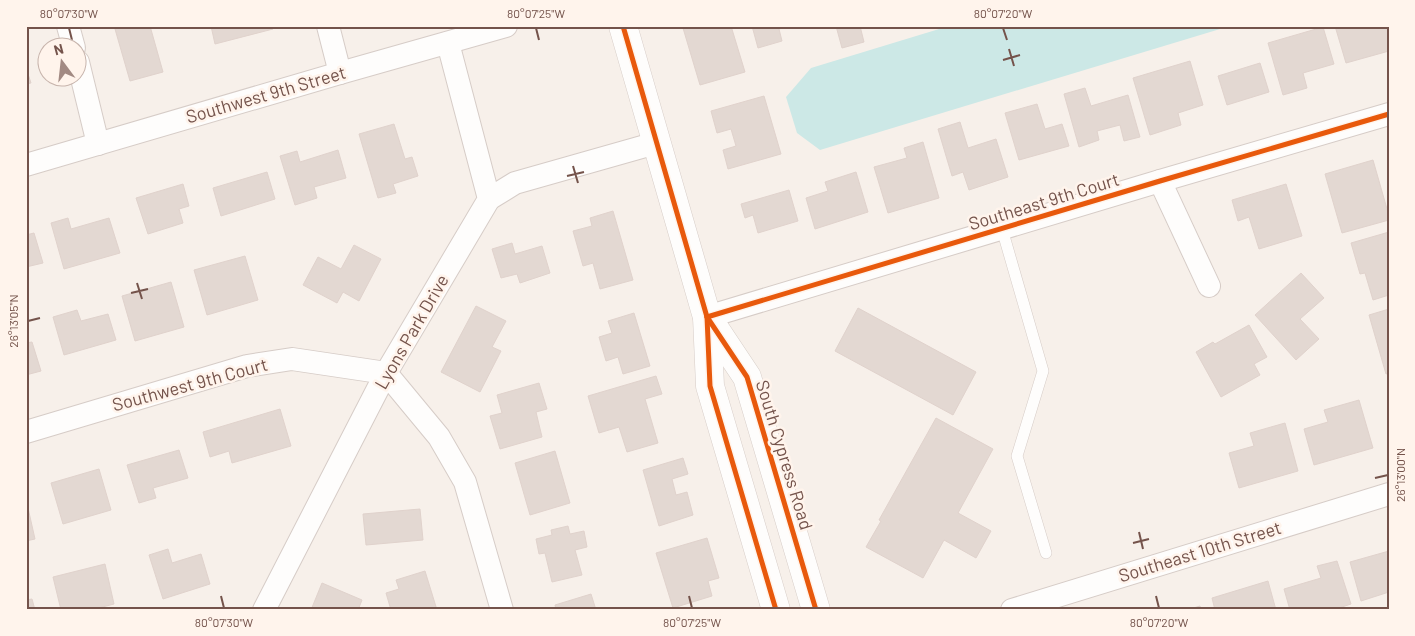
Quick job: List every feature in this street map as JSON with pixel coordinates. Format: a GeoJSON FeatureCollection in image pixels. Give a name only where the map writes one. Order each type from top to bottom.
{"type":"FeatureCollection","features":[{"type":"Feature","properties":{"kind":"street"},"geometry":{"type":"LineString","coordinates":[[328,26],[340,73]]}},
{"type":"Feature","properties":{"kind":"street","name":"Southwest 9th Street"},"geometry":{"type":"LineString","coordinates":[[26,165],[506,26]]}},
{"type":"Feature","properties":{"kind":"street","name":"South Cypress Road"},"geometry":{"type":"LineString","coordinates":[[623,26],[707,318],[710,386],[776,610]]}},
{"type":"Feature","properties":{"kind":"street"},"geometry":{"type":"LineString","coordinates":[[448,43],[489,199],[515,183],[656,143]]}},
{"type":"Feature","properties":{"kind":"street"},"geometry":{"type":"LineString","coordinates":[[84,88],[98,144]]}},
{"type":"Feature","properties":{"kind":"street","name":"Southeast 9th Court"},"geometry":{"type":"LineString","coordinates":[[707,318],[1389,114]]}},
{"type":"Feature","properties":{"kind":"street"},"geometry":{"type":"LineString","coordinates":[[1160,181],[1209,286]]}},
{"type":"Feature","properties":{"kind":"street","name":"Lyons Park Drive"},"geometry":{"type":"LineString","coordinates":[[264,610],[386,373],[489,199]]}},
{"type":"Feature","properties":{"kind":"street","name":"South Cypress Road"},"geometry":{"type":"LineString","coordinates":[[707,318],[747,377],[816,610]]}},
{"type":"Feature","properties":{"kind":"street","name":"Southwest 9th Court"},"geometry":{"type":"LineString","coordinates":[[26,432],[247,366],[292,359],[386,373]]}},
{"type":"Feature","properties":{"kind":"street"},"geometry":{"type":"LineString","coordinates":[[386,373],[439,437],[465,482],[502,610]]}},
{"type":"Feature","properties":{"kind":"street","name":"Southeast 10th Street"},"geometry":{"type":"LineString","coordinates":[[1012,610],[1389,494]]}},
{"type":"Feature","properties":{"kind":"lane"},"geometry":{"type":"LineString","coordinates":[[1002,229],[1043,371],[1017,456],[1046,553]]}},
{"type":"Feature","properties":{"kind":"water"},"geometry":{"type":"Polygon","coordinates":[[[949,26],[1230,26],[820,150],[797,133],[786,97],[811,68],[949,26]]]}},
{"type":"Feature","properties":{"kind":"building"},"geometry":{"type":"Polygon","coordinates":[[[126,26],[150,26],[163,72],[130,81],[115,29],[126,26]]]}},
{"type":"Feature","properties":{"kind":"building"},"geometry":{"type":"Polygon","coordinates":[[[211,26],[272,26],[273,29],[215,44],[211,26]]]}},
{"type":"Feature","properties":{"kind":"building"},"geometry":{"type":"Polygon","coordinates":[[[689,26],[731,26],[745,72],[700,85],[683,28],[689,26]]]}},
{"type":"Feature","properties":{"kind":"building"},"geometry":{"type":"Polygon","coordinates":[[[752,26],[789,26],[779,29],[782,41],[758,48],[752,26]]]}},
{"type":"Feature","properties":{"kind":"building"},"geometry":{"type":"Polygon","coordinates":[[[836,26],[860,26],[864,42],[842,48],[836,26]]]}},
{"type":"Feature","properties":{"kind":"building"},"geometry":{"type":"Polygon","coordinates":[[[1335,26],[1389,26],[1389,51],[1346,63],[1335,26]]]}},
{"type":"Feature","properties":{"kind":"building"},"geometry":{"type":"Polygon","coordinates":[[[1323,27],[1334,64],[1303,73],[1307,88],[1283,95],[1268,43],[1323,27]]]}},
{"type":"Feature","properties":{"kind":"building"},"geometry":{"type":"Polygon","coordinates":[[[1190,61],[1203,105],[1178,113],[1181,125],[1150,135],[1133,78],[1190,61]]]}},
{"type":"Feature","properties":{"kind":"building"},"geometry":{"type":"Polygon","coordinates":[[[1260,63],[1269,92],[1227,105],[1218,76],[1260,63]]]}},
{"type":"Feature","properties":{"kind":"building"},"geometry":{"type":"Polygon","coordinates":[[[26,68],[31,83],[26,84],[26,68]]]}},
{"type":"Feature","properties":{"kind":"building"},"geometry":{"type":"Polygon","coordinates":[[[1085,88],[1091,106],[1128,95],[1140,137],[1124,141],[1120,125],[1097,131],[1099,140],[1079,147],[1064,94],[1085,88]]]}},
{"type":"Feature","properties":{"kind":"building"},"geometry":{"type":"Polygon","coordinates":[[[764,96],[781,154],[728,169],[723,150],[736,146],[731,129],[717,133],[711,111],[764,96]]]}},
{"type":"Feature","properties":{"kind":"building"},"geometry":{"type":"Polygon","coordinates":[[[1037,104],[1045,129],[1062,124],[1069,146],[1019,160],[1005,113],[1037,104]]]}},
{"type":"Feature","properties":{"kind":"building"},"geometry":{"type":"Polygon","coordinates":[[[960,122],[968,148],[996,139],[1008,177],[969,190],[963,172],[952,176],[938,129],[960,122]]]}},
{"type":"Feature","properties":{"kind":"building"},"geometry":{"type":"Polygon","coordinates":[[[394,124],[405,159],[412,157],[418,176],[393,184],[396,193],[378,198],[359,134],[394,124]]]}},
{"type":"Feature","properties":{"kind":"building"},"geometry":{"type":"Polygon","coordinates":[[[923,142],[939,198],[888,213],[874,167],[907,158],[904,148],[923,142]]]}},
{"type":"Feature","properties":{"kind":"building"},"geometry":{"type":"Polygon","coordinates":[[[338,150],[346,178],[314,187],[317,198],[295,205],[280,156],[297,151],[300,162],[338,150]]]}},
{"type":"Feature","properties":{"kind":"building"},"geometry":{"type":"Polygon","coordinates":[[[1373,160],[1389,220],[1342,233],[1325,174],[1373,160]]]}},
{"type":"Feature","properties":{"kind":"building"},"geometry":{"type":"Polygon","coordinates":[[[267,172],[275,199],[221,216],[213,188],[267,172]]]}},
{"type":"Feature","properties":{"kind":"building"},"geometry":{"type":"Polygon","coordinates":[[[856,172],[868,212],[815,229],[806,198],[828,191],[825,182],[856,172]]]}},
{"type":"Feature","properties":{"kind":"building"},"geometry":{"type":"Polygon","coordinates":[[[183,184],[189,206],[179,209],[183,223],[148,234],[136,198],[183,184]]]}},
{"type":"Feature","properties":{"kind":"building"},"geometry":{"type":"Polygon","coordinates":[[[1286,184],[1302,236],[1259,249],[1249,217],[1238,221],[1232,200],[1286,184]]]}},
{"type":"Feature","properties":{"kind":"building"},"geometry":{"type":"Polygon","coordinates":[[[789,190],[798,221],[758,233],[753,215],[745,218],[741,204],[789,190]]]}},
{"type":"Feature","properties":{"kind":"building"},"geometry":{"type":"Polygon","coordinates":[[[613,211],[633,280],[600,289],[593,263],[583,266],[573,231],[592,226],[590,218],[613,211]]]}},
{"type":"Feature","properties":{"kind":"building"},"geometry":{"type":"Polygon","coordinates":[[[68,218],[71,229],[109,218],[120,253],[64,269],[51,223],[68,218]]]}},
{"type":"Feature","properties":{"kind":"building"},"geometry":{"type":"Polygon","coordinates":[[[1389,232],[1389,295],[1373,300],[1365,273],[1360,274],[1351,243],[1389,232]]]}},
{"type":"Feature","properties":{"kind":"building"},"geometry":{"type":"Polygon","coordinates":[[[34,233],[43,263],[26,267],[26,235],[34,233]]]}},
{"type":"Feature","properties":{"kind":"building"},"geometry":{"type":"Polygon","coordinates":[[[512,243],[515,254],[542,246],[550,273],[520,283],[517,274],[501,278],[492,249],[512,243]]]}},
{"type":"Feature","properties":{"kind":"building"},"geometry":{"type":"Polygon","coordinates":[[[354,245],[381,259],[359,301],[343,292],[337,303],[303,285],[318,257],[341,269],[354,245]]]}},
{"type":"Feature","properties":{"kind":"building"},"geometry":{"type":"Polygon","coordinates":[[[245,256],[258,300],[207,315],[194,270],[245,256]]]}},
{"type":"Feature","properties":{"kind":"building"},"geometry":{"type":"Polygon","coordinates":[[[1301,273],[1324,298],[1300,319],[1319,339],[1296,360],[1255,315],[1301,273]]]}},
{"type":"Feature","properties":{"kind":"building"},"geometry":{"type":"Polygon","coordinates":[[[171,282],[184,327],[135,341],[122,296],[171,282]]]}},
{"type":"Feature","properties":{"kind":"building"},"geometry":{"type":"Polygon","coordinates":[[[476,306],[506,321],[492,347],[501,351],[480,392],[441,372],[476,306]]]}},
{"type":"Feature","properties":{"kind":"building"},"geometry":{"type":"Polygon","coordinates":[[[858,308],[976,372],[953,415],[835,351],[858,308]]]}},
{"type":"Feature","properties":{"kind":"building"},"geometry":{"type":"Polygon","coordinates":[[[1389,309],[1389,373],[1386,374],[1369,315],[1389,309]]]}},
{"type":"Feature","properties":{"kind":"building"},"geometry":{"type":"Polygon","coordinates":[[[77,310],[81,321],[108,314],[116,340],[64,355],[53,317],[77,310]]]}},
{"type":"Feature","properties":{"kind":"building"},"geometry":{"type":"Polygon","coordinates":[[[634,313],[650,366],[623,374],[618,357],[606,361],[599,337],[612,333],[608,321],[634,313]]]}},
{"type":"Feature","properties":{"kind":"building"},"geometry":{"type":"Polygon","coordinates":[[[1249,325],[1267,357],[1254,364],[1260,375],[1221,397],[1196,352],[1249,325]]]}},
{"type":"Feature","properties":{"kind":"building"},"geometry":{"type":"Polygon","coordinates":[[[32,342],[41,371],[26,375],[26,343],[32,342]]]}},
{"type":"Feature","properties":{"kind":"building"},"geometry":{"type":"Polygon","coordinates":[[[656,376],[662,394],[645,399],[658,443],[627,452],[619,427],[599,433],[588,396],[656,376]]]}},
{"type":"Feature","properties":{"kind":"building"},"geometry":{"type":"Polygon","coordinates":[[[539,383],[547,409],[536,412],[542,437],[500,449],[490,416],[502,413],[497,395],[539,383]]]}},
{"type":"Feature","properties":{"kind":"building"},"geometry":{"type":"Polygon","coordinates":[[[1359,400],[1373,448],[1314,465],[1304,429],[1328,422],[1324,410],[1359,400]]]}},
{"type":"Feature","properties":{"kind":"building"},"geometry":{"type":"Polygon","coordinates":[[[280,409],[291,446],[232,463],[229,451],[210,457],[203,432],[280,409]]]}},
{"type":"Feature","properties":{"kind":"building"},"geometry":{"type":"Polygon","coordinates":[[[936,418],[993,449],[958,513],[991,531],[976,558],[944,540],[923,578],[866,547],[936,418]]]}},
{"type":"Feature","properties":{"kind":"building"},"geometry":{"type":"Polygon","coordinates":[[[1285,423],[1298,471],[1239,488],[1229,453],[1254,446],[1250,433],[1285,423]]]}},
{"type":"Feature","properties":{"kind":"building"},"geometry":{"type":"Polygon","coordinates":[[[179,450],[188,478],[153,488],[156,498],[139,503],[127,465],[179,450]]]}},
{"type":"Feature","properties":{"kind":"building"},"geometry":{"type":"Polygon","coordinates":[[[555,451],[570,503],[530,515],[515,463],[555,451]]]}},
{"type":"Feature","properties":{"kind":"building"},"geometry":{"type":"Polygon","coordinates":[[[683,458],[688,474],[672,479],[676,495],[687,492],[693,515],[659,526],[643,470],[683,458]]]}},
{"type":"Feature","properties":{"kind":"building"},"geometry":{"type":"Polygon","coordinates":[[[99,469],[111,510],[63,524],[51,483],[99,469]]]}},
{"type":"Feature","properties":{"kind":"building"},"geometry":{"type":"Polygon","coordinates":[[[26,499],[35,539],[26,541],[26,499]]]}},
{"type":"Feature","properties":{"kind":"building"},"geometry":{"type":"Polygon","coordinates":[[[420,509],[423,540],[366,545],[363,514],[420,509]]]}},
{"type":"Feature","properties":{"kind":"building"},"geometry":{"type":"Polygon","coordinates":[[[568,526],[570,534],[584,531],[587,547],[575,550],[582,575],[552,582],[545,553],[539,554],[536,539],[552,535],[551,530],[568,526]]]}},
{"type":"Feature","properties":{"kind":"building"},"geometry":{"type":"Polygon","coordinates":[[[707,538],[719,578],[708,581],[712,596],[673,608],[656,553],[707,538]]]}},
{"type":"Feature","properties":{"kind":"building"},"geometry":{"type":"Polygon","coordinates":[[[168,549],[172,563],[201,554],[210,584],[163,599],[149,555],[168,549]]]}},
{"type":"Feature","properties":{"kind":"building"},"geometry":{"type":"Polygon","coordinates":[[[1389,551],[1389,592],[1361,601],[1350,562],[1389,551]]]}},
{"type":"Feature","properties":{"kind":"building"},"geometry":{"type":"Polygon","coordinates":[[[1337,561],[1351,604],[1333,610],[1290,610],[1284,589],[1321,578],[1317,566],[1337,561]]]}},
{"type":"Feature","properties":{"kind":"building"},"geometry":{"type":"Polygon","coordinates":[[[105,564],[114,604],[91,610],[61,610],[53,577],[105,564]]]}},
{"type":"Feature","properties":{"kind":"building"},"geometry":{"type":"Polygon","coordinates":[[[425,571],[437,610],[391,610],[386,593],[399,589],[396,580],[425,571]]]}},
{"type":"Feature","properties":{"kind":"building"},"geometry":{"type":"Polygon","coordinates":[[[1268,581],[1276,610],[1215,610],[1212,598],[1268,581]]]}},
{"type":"Feature","properties":{"kind":"building"},"geometry":{"type":"Polygon","coordinates":[[[322,583],[362,600],[358,610],[311,610],[322,583]]]}},
{"type":"Feature","properties":{"kind":"building"},"geometry":{"type":"Polygon","coordinates":[[[591,594],[596,610],[556,610],[555,605],[591,594]]]}},
{"type":"Feature","properties":{"kind":"building"},"geometry":{"type":"Polygon","coordinates":[[[32,599],[35,610],[26,610],[26,600],[32,599]]]}},
{"type":"Feature","properties":{"kind":"building"},"geometry":{"type":"Polygon","coordinates":[[[1200,606],[1201,610],[1187,610],[1200,606]]]}},
{"type":"Feature","properties":{"kind":"cycle path"},"geometry":{"type":"LineString","coordinates":[[623,26],[707,317],[710,386],[776,610]]}},
{"type":"Feature","properties":{"kind":"cycle path"},"geometry":{"type":"LineString","coordinates":[[707,317],[1389,114]]}},
{"type":"Feature","properties":{"kind":"cycle path"},"geometry":{"type":"LineString","coordinates":[[707,317],[747,377],[816,610]]}}]}
